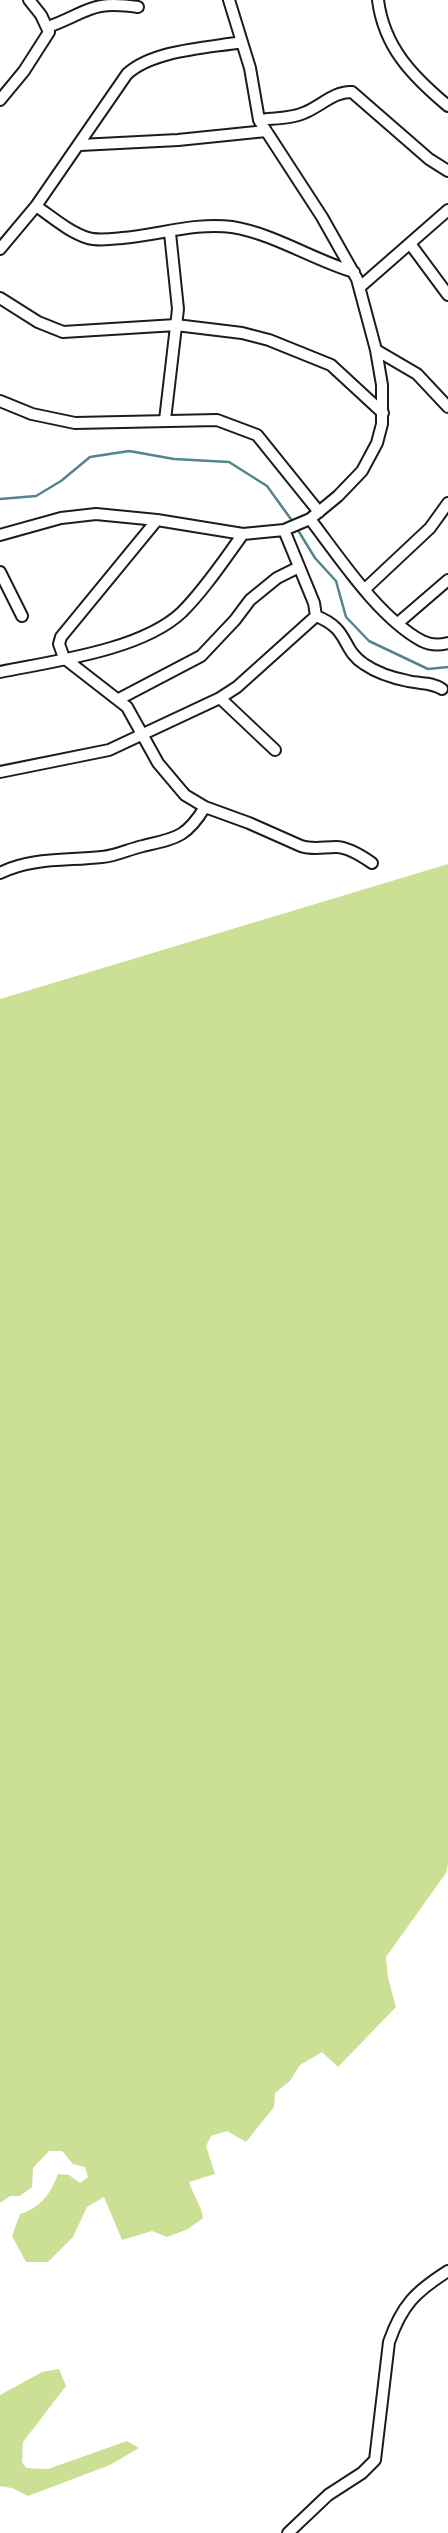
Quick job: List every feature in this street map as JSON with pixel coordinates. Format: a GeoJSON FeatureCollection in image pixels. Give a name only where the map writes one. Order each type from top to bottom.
{"type":"FeatureCollection","features":[{"type":"Feature","properties":{"kind":"street"},"geometry":{"type":"LineString","coordinates":[[0,100],[47,37],[48,27],[28,0]]}},
{"type":"Feature","properties":{"kind":"street"},"geometry":{"type":"LineString","coordinates":[[0,535],[40,523],[80,515],[114,515],[157,520],[243,534],[284,530],[311,518],[362,471],[377,444],[383,413],[382,385],[376,350],[360,287],[354,272],[322,217],[259,120],[250,68],[229,0]]}},
{"type":"Feature","properties":{"kind":"street"},"geometry":{"type":"LineString","coordinates":[[378,0],[384,30],[395,52],[448,106]]}},
{"type":"Feature","properties":{"kind":"street"},"geometry":{"type":"LineString","coordinates":[[48,27],[77,13],[102,5],[118,4],[138,7]]}},
{"type":"Feature","properties":{"kind":"street"},"geometry":{"type":"LineString","coordinates":[[0,249],[36,206],[80,145],[127,74],[139,64],[156,58],[242,42]]}},
{"type":"Feature","properties":{"kind":"street"},"geometry":{"type":"LineString","coordinates":[[259,120],[292,116],[306,112],[344,91],[352,92],[429,159],[448,171]]}},
{"type":"Feature","properties":{"kind":"street"},"geometry":{"type":"LineString","coordinates":[[80,145],[178,140],[266,131]]}},
{"type":"Feature","properties":{"kind":"street"},"geometry":{"type":"LineString","coordinates":[[36,206],[90,239],[114,239],[212,226],[243,229],[333,266],[354,272]]}},
{"type":"Feature","properties":{"kind":"street"},"geometry":{"type":"LineString","coordinates":[[360,287],[447,214]]}},
{"type":"Feature","properties":{"kind":"street"},"geometry":{"type":"LineString","coordinates":[[165,420],[178,309],[170,233]]}},
{"type":"Feature","properties":{"kind":"street"},"geometry":{"type":"LineString","coordinates":[[411,245],[448,295]]}},
{"type":"Feature","properties":{"kind":"street"},"geometry":{"type":"LineString","coordinates":[[0,298],[38,322],[63,332],[176,325],[242,333],[301,352],[331,365],[383,413]]}},
{"type":"Feature","properties":{"kind":"street"},"geometry":{"type":"LineString","coordinates":[[376,350],[417,374],[448,407]]}},
{"type":"Feature","properties":{"kind":"street"},"geometry":{"type":"LineString","coordinates":[[0,401],[32,414],[75,423],[218,420],[257,436],[311,518],[365,589],[398,623],[423,642],[438,645],[448,643]]}},
{"type":"Feature","properties":{"kind":"street"},"geometry":{"type":"LineString","coordinates":[[365,589],[430,528],[448,504]]}},
{"type":"Feature","properties":{"kind":"street"},"geometry":{"type":"LineString","coordinates":[[157,520],[61,637],[59,644],[64,658],[119,699],[132,713],[164,772],[185,795],[204,807],[249,823],[301,846],[310,849],[339,847],[364,857],[372,863]]}},
{"type":"Feature","properties":{"kind":"street"},"geometry":{"type":"LineString","coordinates":[[284,530],[314,604],[316,616]]}},
{"type":"Feature","properties":{"kind":"street"},"geometry":{"type":"LineString","coordinates":[[0,672],[134,640],[164,625],[182,612],[200,592],[243,534]]}},
{"type":"Feature","properties":{"kind":"street"},"geometry":{"type":"LineString","coordinates":[[119,699],[201,656],[235,620],[250,600],[277,578],[299,567]]}},
{"type":"Feature","properties":{"kind":"street"},"geometry":{"type":"LineString","coordinates":[[0,572],[22,616]]}},
{"type":"Feature","properties":{"kind":"street"},"geometry":{"type":"LineString","coordinates":[[398,623],[448,580]]}},
{"type":"Feature","properties":{"kind":"street"},"geometry":{"type":"LineString","coordinates":[[316,616],[328,621],[339,629],[355,657],[365,665],[386,675],[408,681],[433,684],[442,689]]}},
{"type":"Feature","properties":{"kind":"street"},"geometry":{"type":"LineString","coordinates":[[0,772],[22,766],[99,753],[143,736],[220,698],[237,687],[316,616]]}},
{"type":"Feature","properties":{"kind":"street"},"geometry":{"type":"LineString","coordinates":[[220,698],[275,750]]}},
{"type":"Feature","properties":{"kind":"street"},"geometry":{"type":"LineString","coordinates":[[0,873],[24,863],[112,856],[176,838],[190,828],[204,807]]}},
{"type":"Feature","properties":{"kind":"street"},"geometry":{"type":"LineString","coordinates":[[288,2533],[328,2495],[362,2473],[375,2460],[389,2342],[394,2326],[400,2313],[416,2295],[448,2271]]}},
{"type":"Feature","properties":{"kind":"green space"},"geometry":{"type":"Polygon","coordinates":[[[448,864],[448,1864],[446,1873],[386,1957],[388,1978],[396,2007],[338,2067],[322,2052],[300,2065],[290,2081],[275,2093],[274,2107],[246,2142],[227,2131],[211,2136],[206,2146],[215,2174],[189,2182],[201,2208],[203,2218],[188,2229],[167,2237],[152,2231],[122,2240],[104,2197],[87,2207],[73,2237],[48,2262],[26,2262],[12,2236],[20,2214],[34,2208],[44,2199],[52,2188],[58,2174],[69,2175],[80,2183],[88,2177],[85,2167],[73,2164],[62,2151],[49,2151],[33,2168],[32,2187],[20,2196],[10,2196],[0,2203],[0,999],[448,864]]]}},
{"type":"Feature","properties":{"kind":"green space"},"geometry":{"type":"Polygon","coordinates":[[[59,2369],[66,2386],[23,2442],[22,2462],[26,2468],[48,2469],[127,2441],[139,2448],[110,2465],[28,2496],[12,2488],[0,2486],[0,2395],[42,2372],[59,2369]]]}},
{"type":"Feature","properties":{"kind":"waterway"},"geometry":{"type":"LineString","coordinates":[[0,499],[36,496],[61,481],[90,457],[129,451],[174,459],[229,462],[267,486],[293,522]]}},
{"type":"Feature","properties":{"kind":"waterway"},"geometry":{"type":"LineString","coordinates":[[296,527],[315,558],[336,581],[346,617],[369,641],[428,669],[448,667]]}}]}
